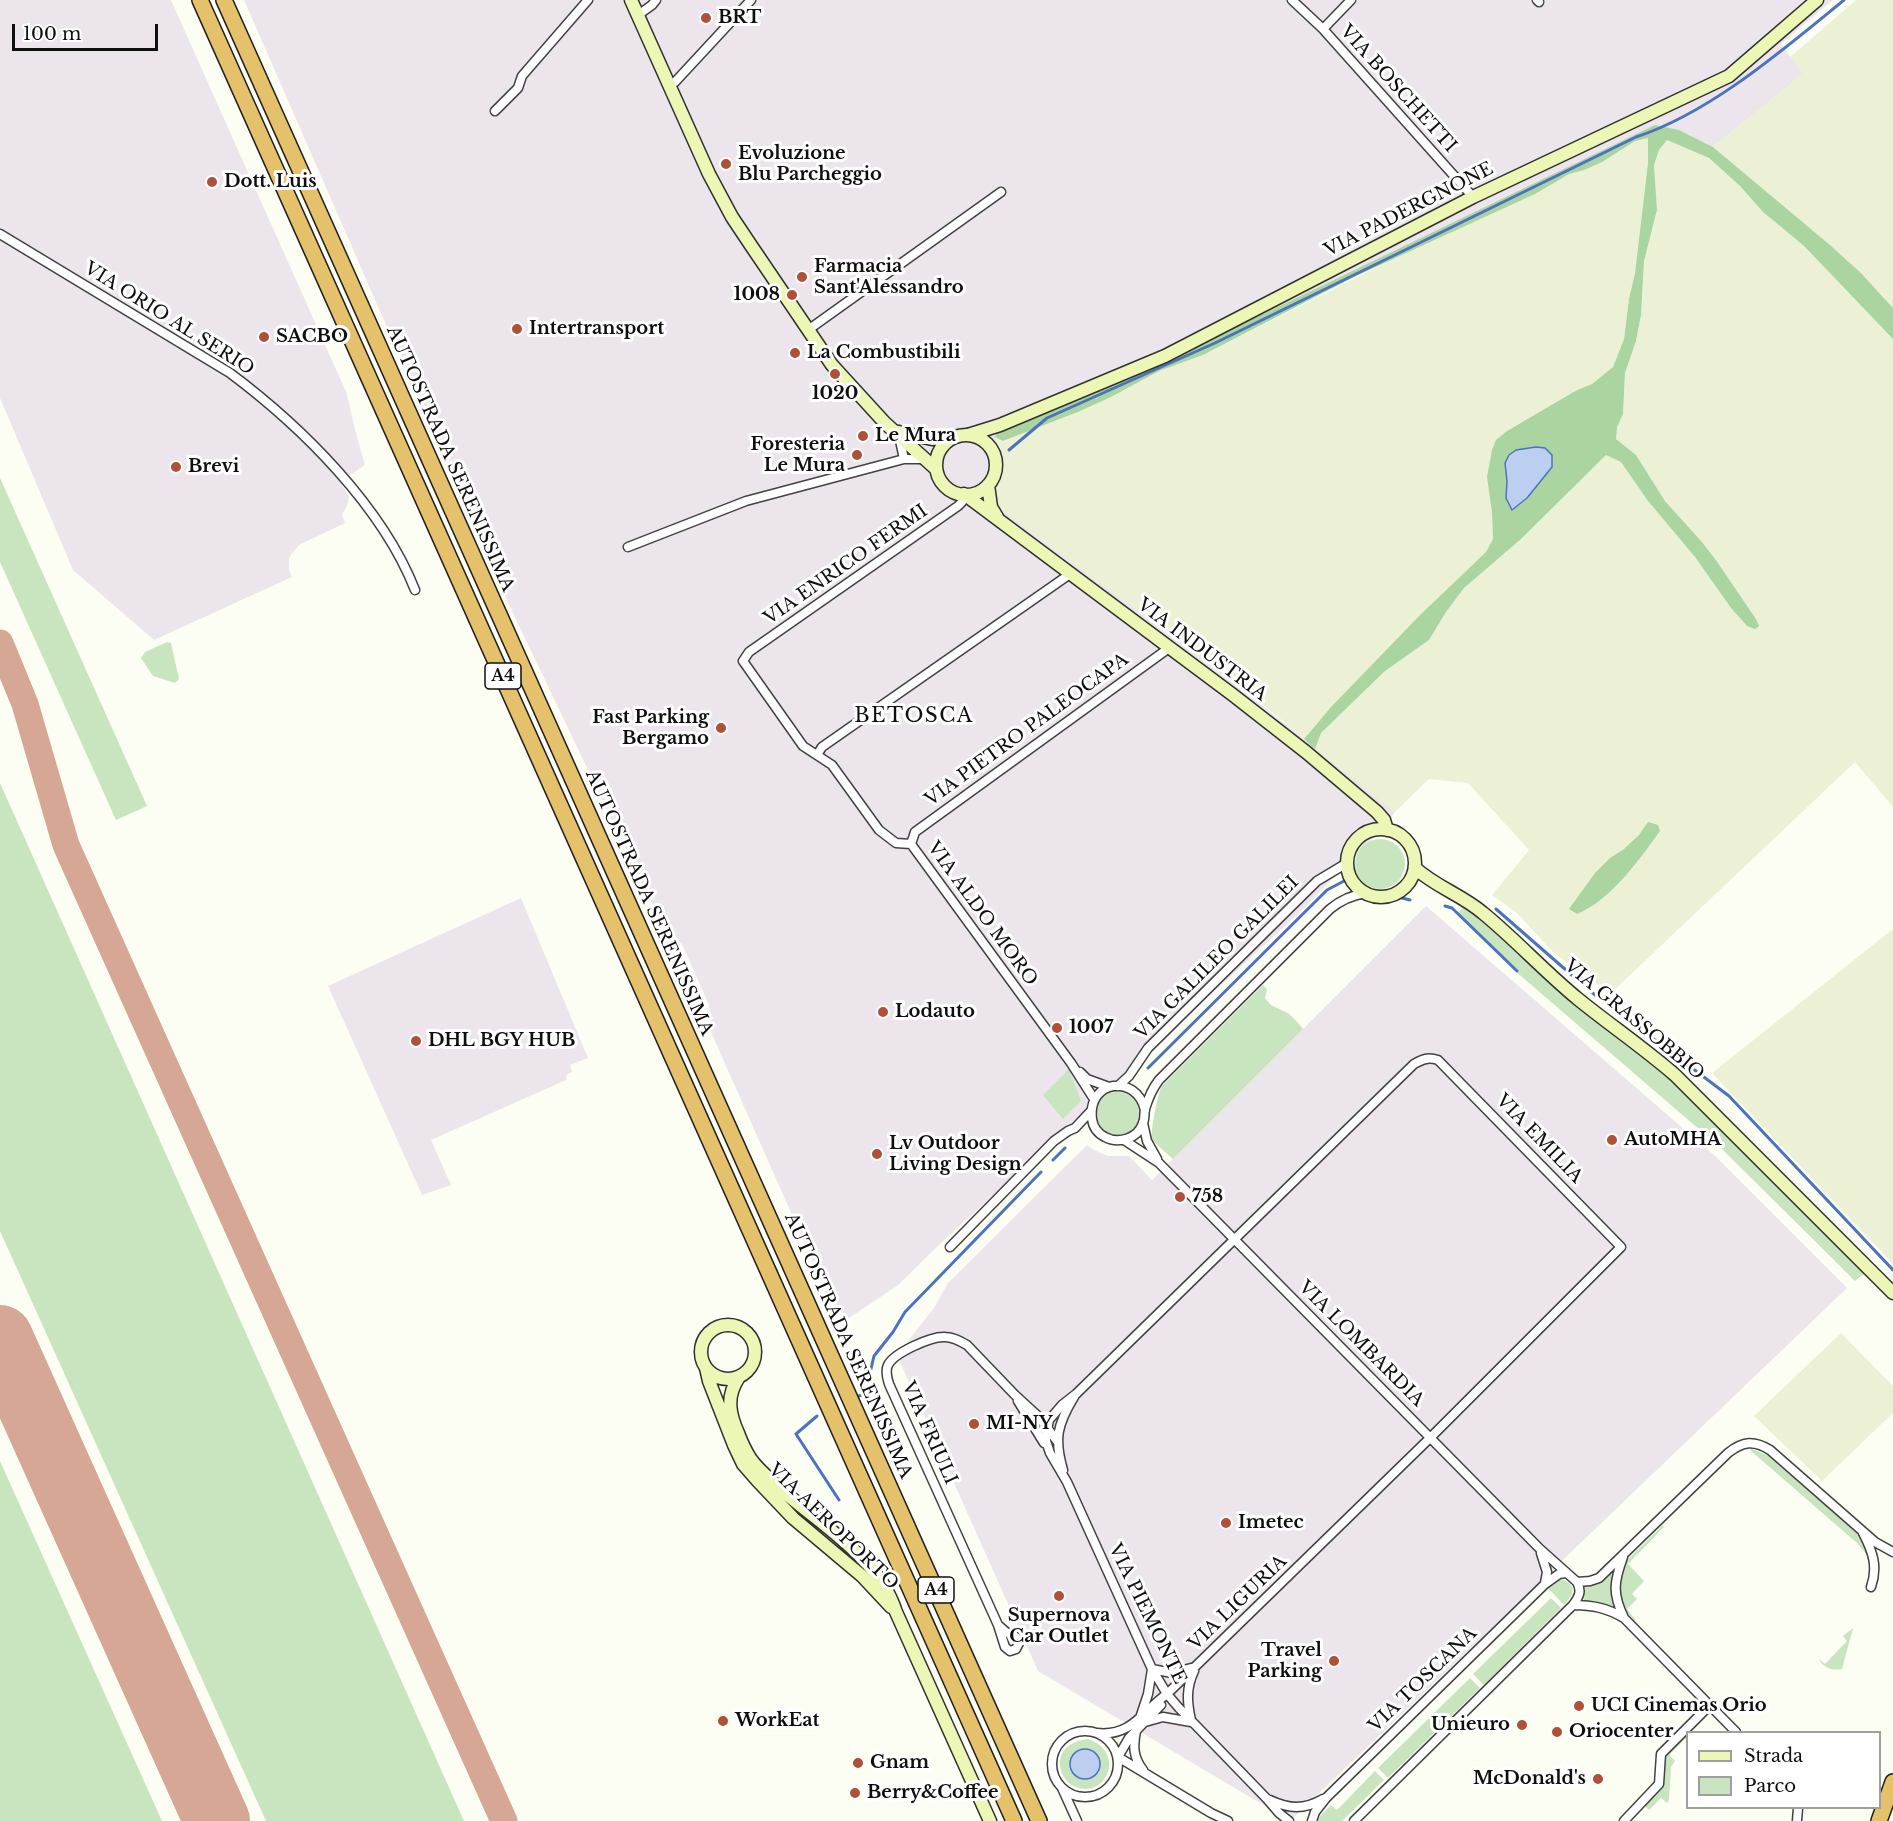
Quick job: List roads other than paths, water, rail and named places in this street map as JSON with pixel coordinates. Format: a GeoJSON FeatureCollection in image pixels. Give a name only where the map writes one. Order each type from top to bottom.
{"type":"FeatureCollection","features":[{"type":"Feature","properties":{"kind":"highway","name":"A4"},"geometry":{"type":"LineString","coordinates":[[200,0],[1014,1821]]}},
{"type":"Feature","properties":{"kind":"highway","name":"AUTOSTRADA SERENISSIMA"},"geometry":{"type":"LineString","coordinates":[[224,0],[1039,1821]]}},
{"type":"Feature","properties":{"kind":"highway"},"geometry":{"type":"LineString","coordinates":[[1879,1821],[1893,1782]]}},
{"type":"Feature","properties":{"kind":"street"},"geometry":{"type":"LineString","coordinates":[[495,111],[518,88],[522,76],[588,0]]}},
{"type":"Feature","properties":{"kind":"street"},"geometry":{"type":"LineString","coordinates":[[631,0],[709,174],[732,217],[832,365],[896,433],[936,469]]}},
{"type":"Feature","properties":{"kind":"street"},"geometry":{"type":"LineString","coordinates":[[638,15],[656,0]]}},
{"type":"Feature","properties":{"kind":"street"},"geometry":{"type":"LineString","coordinates":[[669,85],[675,82],[751,0]]}},
{"type":"Feature","properties":{"kind":"street","name":"VIA BOSCHETTI"},"geometry":{"type":"LineString","coordinates":[[1292,0],[1323,29],[1473,197]]}},
{"type":"Feature","properties":{"kind":"street","name":"VIA BOSCHETTI"},"geometry":{"type":"LineString","coordinates":[[1323,29],[1351,0]]}},
{"type":"Feature","properties":{"kind":"street","name":"VIA PADERGNONE"},"geometry":{"type":"LineString","coordinates":[[968,435],[1000,425],[1165,356],[1473,197],[1729,76],[1817,0]]}},
{"type":"Feature","properties":{"kind":"street"},"geometry":{"type":"LineString","coordinates":[[808,330],[1001,192]]}},
{"type":"Feature","properties":{"kind":"street","name":"VIA ORIO AL SERIO"},"geometry":{"type":"LineString","coordinates":[[0,234],[230,373],[250,388],[293,426],[360,496],[395,549],[415,590]]}},
{"type":"Feature","properties":{"kind":"street"},"geometry":{"type":"LineString","coordinates":[[955,437],[944,444],[937,456],[938,476],[946,486],[957,493],[977,492],[988,485],[992,479],[996,467],[992,440],[1000,425]]}},
{"type":"Feature","properties":{"kind":"street"},"geometry":{"type":"LineString","coordinates":[[896,433],[932,439],[974,436],[986,443],[993,454]]}},
{"type":"Feature","properties":{"kind":"street"},"geometry":{"type":"LineString","coordinates":[[896,433],[904,459]]}},
{"type":"Feature","properties":{"kind":"street"},"geometry":{"type":"LineString","coordinates":[[628,547],[746,501],[920,455],[932,439]]}},
{"type":"Feature","properties":{"kind":"street"},"geometry":{"type":"LineString","coordinates":[[988,485],[991,507],[1001,523]]}},
{"type":"Feature","properties":{"kind":"street","name":"VIA INDUSTRIA"},"geometry":{"type":"LineString","coordinates":[[964,494],[1306,752],[1377,812],[1384,820],[1387,830]]}},
{"type":"Feature","properties":{"kind":"street","name":"VIA ENRICO FERMI"},"geometry":{"type":"LineString","coordinates":[[743,661],[749,652],[958,506],[964,494]]}},
{"type":"Feature","properties":{"kind":"street"},"geometry":{"type":"LineString","coordinates":[[817,755],[822,747],[1070,574]]}},
{"type":"Feature","properties":{"kind":"street","name":"VIA PIETRO PALEOCAPA"},"geometry":{"type":"LineString","coordinates":[[911,844],[915,832],[1169,648]]}},
{"type":"Feature","properties":{"kind":"street","name":"VIA ALDO MORO"},"geometry":{"type":"LineString","coordinates":[[743,661],[803,746],[832,765],[879,830],[896,843],[911,844],[1094,1099]]}},
{"type":"Feature","properties":{"kind":"street"},"geometry":{"type":"LineString","coordinates":[[1366,893],[1352,880],[1347,862],[1352,847],[1372,826],[1377,812]]}},
{"type":"Feature","properties":{"kind":"street"},"geometry":{"type":"LineString","coordinates":[[1363,834],[1375,830],[1387,830],[1399,834],[1408,842],[1415,868],[1407,885],[1400,891]]}},
{"type":"Feature","properties":{"kind":"street","name":"VIA GALILEO GALILEI"},"geometry":{"type":"LineString","coordinates":[[1119,1086],[1129,1076],[1148,1048],[1317,881],[1347,862]]}},
{"type":"Feature","properties":{"kind":"street","name":"VIA GRASSOBBIO"},"geometry":{"type":"LineString","coordinates":[[1415,868],[1440,887],[1456,894],[1485,914],[1578,999],[1667,1068],[1893,1293]]}},
{"type":"Feature","properties":{"kind":"street"},"geometry":{"type":"LineString","coordinates":[[1075,1128],[1108,1139],[1124,1140],[1139,1131],[1152,1089],[1159,1080],[1338,903],[1366,893],[1383,897],[1414,886],[1440,887]]}},
{"type":"Feature","properties":{"kind":"street","name":"VIA EMILIA"},"geometry":{"type":"LineString","coordinates":[[1234,1239],[1414,1064],[1422,1059],[1431,1058],[1442,1064],[1621,1247],[1430,1438]]}},
{"type":"Feature","properties":{"kind":"street","name":"VIA ALDO MORO"},"geometry":{"type":"LineString","coordinates":[[1071,1064],[1087,1079],[1109,1087]]}},
{"type":"Feature","properties":{"kind":"street"},"geometry":{"type":"LineString","coordinates":[[1101,1135],[1092,1122],[1091,1111],[1094,1099],[1103,1090],[1109,1087],[1126,1087],[1139,1096],[1145,1110]]}},
{"type":"Feature","properties":{"kind":"street"},"geometry":{"type":"LineString","coordinates":[[950,1247],[1054,1141],[1075,1128],[1091,1111]]}},
{"type":"Feature","properties":{"kind":"street","name":"VIA LOMBARDIA"},"geometry":{"type":"LineString","coordinates":[[1143,1123],[1147,1140],[1159,1162]]}},
{"type":"Feature","properties":{"kind":"street","name":"VIA LOMBARDIA"},"geometry":{"type":"LineString","coordinates":[[1124,1140],[1159,1162],[1540,1549],[1577,1582]]}},
{"type":"Feature","properties":{"kind":"street","name":"VIA PIEMONTE"},"geometry":{"type":"LineString","coordinates":[[1234,1239],[1054,1413],[1047,1426],[1046,1441],[1152,1669],[1167,1694],[1289,1821]]}},
{"type":"Feature","properties":{"kind":"street"},"geometry":{"type":"LineString","coordinates":[[733,1325],[746,1331],[752,1339],[755,1348],[753,1363],[739,1377],[729,1379],[719,1377],[706,1368],[701,1354],[704,1340],[718,1326],[733,1325]]}},
{"type":"Feature","properties":{"kind":"street","name":"VIA FRIULI"},"geometry":{"type":"LineString","coordinates":[[998,1625],[889,1384],[887,1370],[893,1358],[899,1354],[937,1337],[953,1338],[967,1345],[1015,1395],[1027,1404],[1057,1441]]}},
{"type":"Feature","properties":{"kind":"street","name":"VIA AEROPORTO"},"geometry":{"type":"LineString","coordinates":[[706,1368],[734,1445],[744,1464],[793,1518],[862,1576],[896,1612]]}},
{"type":"Feature","properties":{"kind":"street","name":"VIA AEROPORTO"},"geometry":{"type":"LineString","coordinates":[[739,1377],[731,1392],[729,1406],[735,1426],[751,1459],[772,1482],[865,1560],[882,1582],[990,1821]]}},
{"type":"Feature","properties":{"kind":"street","name":"VIA PIEMONTE"},"geometry":{"type":"LineString","coordinates":[[1066,1482],[1057,1441],[1062,1420],[1076,1394]]}},
{"type":"Feature","properties":{"kind":"street","name":"VIA FRIULI"},"geometry":{"type":"LineString","coordinates":[[1015,1395],[1050,1453]]}},
{"type":"Feature","properties":{"kind":"street","name":"VIA LIGURIA"},"geometry":{"type":"LineString","coordinates":[[1118,1757],[1123,1745],[1136,1731],[1142,1720],[1167,1694],[1430,1438]]}},
{"type":"Feature","properties":{"kind":"street"},"geometry":{"type":"LineString","coordinates":[[1354,1821],[1573,1605],[1579,1593],[1580,1587],[1577,1582],[1594,1580],[1623,1556],[1728,1453],[1741,1444],[1750,1442],[1760,1444],[1770,1450],[1875,1542],[1893,1552]]}},
{"type":"Feature","properties":{"kind":"street"},"geometry":{"type":"LineString","coordinates":[[1860,1528],[1875,1562],[1871,1587]]}},
{"type":"Feature","properties":{"kind":"street"},"geometry":{"type":"LineString","coordinates":[[1540,1549],[1547,1572],[1545,1584]]}},
{"type":"Feature","properties":{"kind":"street"},"geometry":{"type":"LineString","coordinates":[[1623,1556],[1616,1578],[1615,1593],[1617,1604],[1624,1618]]}},
{"type":"Feature","properties":{"kind":"street","name":"VIA TOSCANA"},"geometry":{"type":"LineString","coordinates":[[1312,1821],[1326,1798],[1545,1584],[1553,1577],[1566,1573]]}},
{"type":"Feature","properties":{"kind":"street"},"geometry":{"type":"LineString","coordinates":[[1573,1605],[1597,1606],[1624,1618],[1736,1731]]}},
{"type":"Feature","properties":{"kind":"street","name":"VIA LIGURIA"},"geometry":{"type":"LineString","coordinates":[[1142,1720],[1152,1669],[1172,1673],[1197,1665]]}},
{"type":"Feature","properties":{"kind":"street","name":"VIA LIGURIA"},"geometry":{"type":"LineString","coordinates":[[1097,1733],[1120,1733],[1142,1720],[1163,1717],[1192,1722],[1187,1694],[1197,1665]]}},
{"type":"Feature","properties":{"kind":"street"},"geometry":{"type":"LineString","coordinates":[[1624,1821],[1659,1784],[1660,1754],[1710,1705]]}},
{"type":"Feature","properties":{"kind":"street"},"geometry":{"type":"LineString","coordinates":[[1077,1821],[1053,1769],[1053,1757],[1058,1746],[1070,1734],[1080,1731],[1097,1733],[1110,1742],[1118,1757],[1228,1821]]}},
{"type":"Feature","properties":{"kind":"street"},"geometry":{"type":"LineString","coordinates":[[1136,1731],[1134,1753],[1137,1762],[1146,1774]]}},
{"type":"Feature","properties":{"kind":"street"},"geometry":{"type":"LineString","coordinates":[[1062,1787],[1075,1795],[1083,1796],[1104,1791],[1116,1775],[1118,1757]]}},
{"type":"Feature","properties":{"kind":"street","name":"VIA PIEMONTE"},"geometry":{"type":"LineString","coordinates":[[1267,1799],[1291,1808],[1308,1806],[1326,1798]]}},
{"type":"Feature","properties":{"kind":"water"},"geometry":{"type":"Polygon","coordinates":[[[1545,448],[1552,455],[1552,467],[1527,498],[1512,510],[1506,498],[1505,463],[1509,455],[1516,450],[1545,448]]]}},
{"type":"Feature","properties":{"kind":"water"},"geometry":{"type":"Polygon","coordinates":[[[1085,1749],[1095,1754],[1100,1764],[1095,1774],[1085,1779],[1075,1774],[1070,1764],[1075,1754],[1085,1749]]]}},
{"type":"Feature","properties":{"kind":"waterway"},"geometry":{"type":"LineString","coordinates":[[1009,450],[1047,418],[1215,343],[1691,112],[1719,96],[1771,59],[1844,0]]}},
{"type":"Feature","properties":{"kind":"waterway"},"geometry":{"type":"LineString","coordinates":[[1148,1068],[1327,890],[1344,881]]}},
{"type":"Feature","properties":{"kind":"waterway"},"geometry":{"type":"LineString","coordinates":[[1402,898],[1410,900]]}},
{"type":"Feature","properties":{"kind":"waterway"},"geometry":{"type":"LineString","coordinates":[[1445,906],[1452,908],[1517,971]]}},
{"type":"Feature","properties":{"kind":"waterway"},"geometry":{"type":"LineString","coordinates":[[1496,909],[1590,991],[1729,1096],[1893,1270]]}},
{"type":"Feature","properties":{"kind":"waterway"},"geometry":{"type":"LineString","coordinates":[[1053,1160],[1065,1148]]}},
{"type":"Feature","properties":{"kind":"waterway"},"geometry":{"type":"LineString","coordinates":[[876,1389],[870,1373],[874,1356],[905,1312],[1041,1172]]}},
{"type":"Feature","properties":{"kind":"waterway"},"geometry":{"type":"LineString","coordinates":[[859,1396],[867,1393]]}},
{"type":"Feature","properties":{"kind":"waterway"},"geometry":{"type":"LineString","coordinates":[[817,1416],[796,1434],[839,1500]]}},
{"type":"Feature","properties":{"kind":"place","name":"BRT"},"geometry":{"type":"Point","coordinates":[706,18]}},
{"type":"Feature","properties":{"kind":"place","name":"Evoluzione Blu Parcheggio"},"geometry":{"type":"Point","coordinates":[726,164]}},
{"type":"Feature","properties":{"kind":"place","name":"Dott. Luis"},"geometry":{"type":"Point","coordinates":[212,182]}},
{"type":"Feature","properties":{"kind":"place","name":"Farmacia Sant'Alessandro"},"geometry":{"type":"Point","coordinates":[802,277]}},
{"type":"Feature","properties":{"kind":"place","name":"1008"},"geometry":{"type":"Point","coordinates":[792,295]}},
{"type":"Feature","properties":{"kind":"place","name":"Intertransport"},"geometry":{"type":"Point","coordinates":[517,329]}},
{"type":"Feature","properties":{"kind":"place","name":"SACBO"},"geometry":{"type":"Point","coordinates":[264,337]}},
{"type":"Feature","properties":{"kind":"place","name":"La Combustibili"},"geometry":{"type":"Point","coordinates":[795,353]}},
{"type":"Feature","properties":{"kind":"place","name":"1020"},"geometry":{"type":"Point","coordinates":[835,374]}},
{"type":"Feature","properties":{"kind":"place","name":"Le Mura"},"geometry":{"type":"Point","coordinates":[863,436]}},
{"type":"Feature","properties":{"kind":"place","name":"Foresteria Le Mura"},"geometry":{"type":"Point","coordinates":[857,455]}},
{"type":"Feature","properties":{"kind":"place","name":"Brevi"},"geometry":{"type":"Point","coordinates":[176,467]}},
{"type":"Feature","properties":{"kind":"place","name":"Fast Parking Bergamo"},"geometry":{"type":"Point","coordinates":[721,728]}},
{"type":"Feature","properties":{"kind":"place","name":"Lodauto"},"geometry":{"type":"Point","coordinates":[883,1012]}},
{"type":"Feature","properties":{"kind":"place","name":"1007"},"geometry":{"type":"Point","coordinates":[1057,1028]}},
{"type":"Feature","properties":{"kind":"place","name":"DHL BGY HUB"},"geometry":{"type":"Point","coordinates":[416,1041]}},
{"type":"Feature","properties":{"kind":"place","name":"AutoMHA"},"geometry":{"type":"Point","coordinates":[1612,1140]}},
{"type":"Feature","properties":{"kind":"place","name":"Lv Outdoor Living Design"},"geometry":{"type":"Point","coordinates":[877,1154]}},
{"type":"Feature","properties":{"kind":"place","name":"758"},"geometry":{"type":"Point","coordinates":[1180,1197]}},
{"type":"Feature","properties":{"kind":"place","name":"MI-NY"},"geometry":{"type":"Point","coordinates":[974,1424]}},
{"type":"Feature","properties":{"kind":"place","name":"Imetec"},"geometry":{"type":"Point","coordinates":[1226,1523]}},
{"type":"Feature","properties":{"kind":"place","name":"Supernova Car Outlet"},"geometry":{"type":"Point","coordinates":[1059,1596]}},
{"type":"Feature","properties":{"kind":"place","name":"Travel Parking"},"geometry":{"type":"Point","coordinates":[1334,1661]}},
{"type":"Feature","properties":{"kind":"place","name":"UCI Cinemas Orio"},"geometry":{"type":"Point","coordinates":[1579,1706]}},
{"type":"Feature","properties":{"kind":"place","name":"WorkEat"},"geometry":{"type":"Point","coordinates":[723,1721]}},
{"type":"Feature","properties":{"kind":"place","name":"Unieuro"},"geometry":{"type":"Point","coordinates":[1522,1725]}},
{"type":"Feature","properties":{"kind":"place","name":"Oriocenter"},"geometry":{"type":"Point","coordinates":[1557,1732]}},
{"type":"Feature","properties":{"kind":"place","name":"Gnam"},"geometry":{"type":"Point","coordinates":[858,1763]}},
{"type":"Feature","properties":{"kind":"place","name":"McDonald's"},"geometry":{"type":"Point","coordinates":[1598,1779]}},
{"type":"Feature","properties":{"kind":"place","name":"Berry&Coffee"},"geometry":{"type":"Point","coordinates":[855,1793]}},
{"type":"Feature","properties":{"kind":"district","name":"BETOSCA"},"geometry":{"type":"Point","coordinates":[914,716]}}]}
